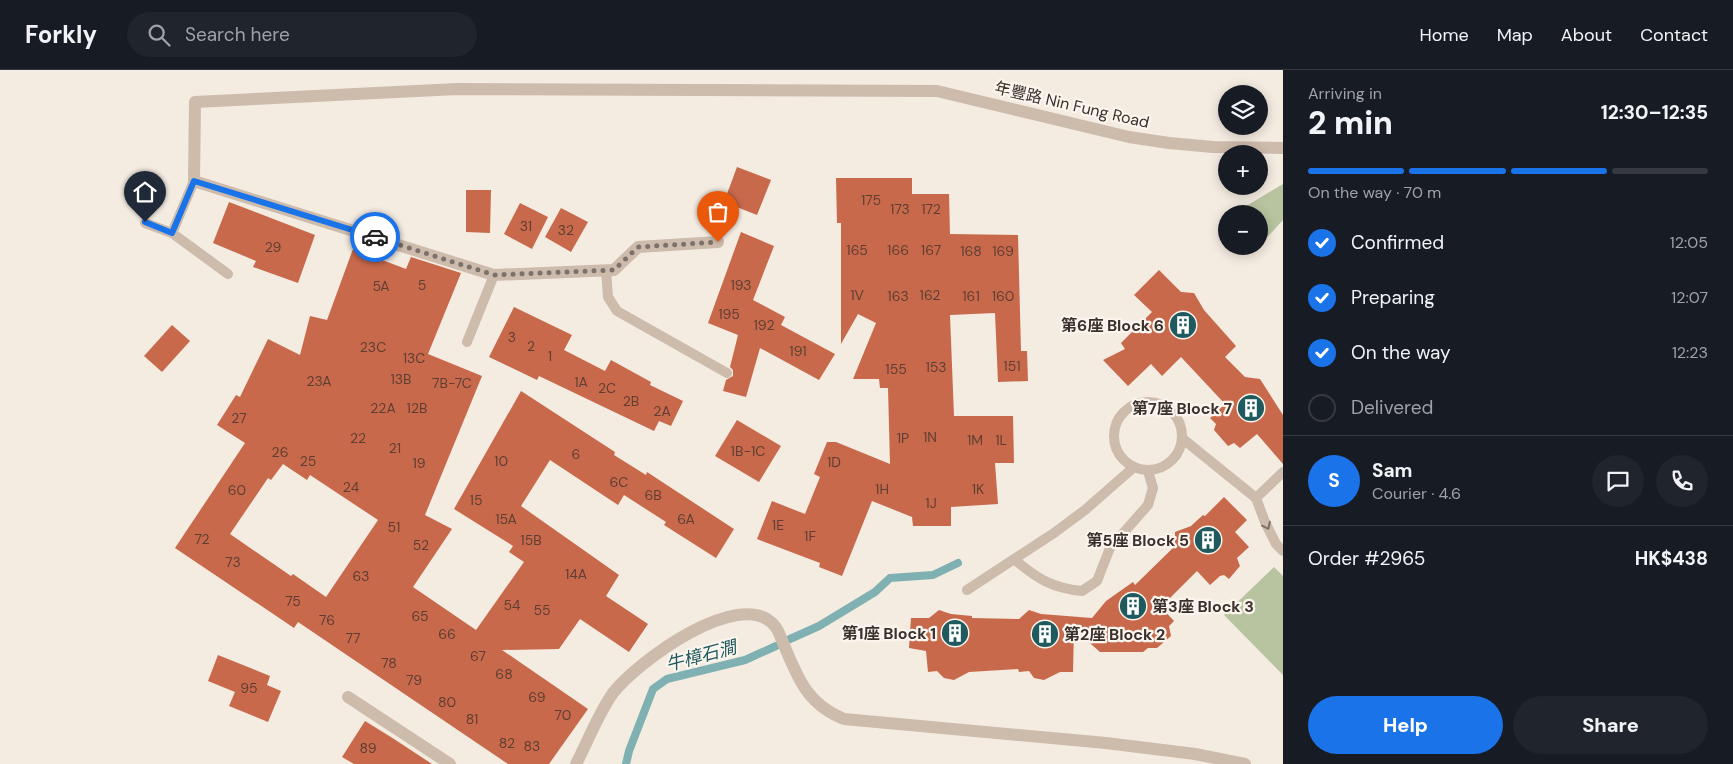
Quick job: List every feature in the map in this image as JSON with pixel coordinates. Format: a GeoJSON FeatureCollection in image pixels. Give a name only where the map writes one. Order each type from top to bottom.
{"type":"FeatureCollection","features":[{"type":"Feature","properties":{"kind":"street","name":"年豐路 Nin Fung Road"},"geometry":{"type":"LineString","coordinates":[[194,181],[195,102],[457,89],[938,91],[1129,136],[1169,143],[1213,147],[1283,148]]}},
{"type":"Feature","properties":{"kind":"street"},"geometry":{"type":"LineString","coordinates":[[194,181],[494,275],[614,270],[638,247],[718,242]]}},
{"type":"Feature","properties":{"kind":"street"},"geometry":{"type":"LineString","coordinates":[[576,764],[613,694],[636,669],[656,653],[692,632],[729,616],[746,613],[762,616],[774,624],[802,684],[813,702],[844,719],[1106,743],[1195,754],[1245,764]]}},
{"type":"Feature","properties":{"kind":"street"},"geometry":{"type":"LineString","coordinates":[[348,698],[450,764]]}},
{"type":"Feature","properties":{"kind":"lane"},"geometry":{"type":"LineString","coordinates":[[172,233],[194,181]]}},
{"type":"Feature","properties":{"kind":"lane"},"geometry":{"type":"LineString","coordinates":[[145,222],[172,233],[228,274]]}},
{"type":"Feature","properties":{"kind":"lane"},"geometry":{"type":"LineString","coordinates":[[606,270],[608,297],[617,311],[727,373]]}},
{"type":"Feature","properties":{"kind":"lane"},"geometry":{"type":"LineString","coordinates":[[467,342],[494,275]]}},
{"type":"Feature","properties":{"kind":"lane"},"geometry":{"type":"LineString","coordinates":[[1155,402],[1170,409],[1180,423],[1183,439],[1179,452],[1172,462],[1161,468],[1148,471],[1134,467],[1120,457],[1114,442],[1116,425],[1124,411],[1139,403],[1155,402]]}},
{"type":"Feature","properties":{"kind":"lane"},"geometry":{"type":"LineString","coordinates":[[1183,439],[1256,498],[1272,537],[1283,551]]}},
{"type":"Feature","properties":{"kind":"lane"},"geometry":{"type":"LineString","coordinates":[[967,590],[1015,560],[1085,510],[1134,467]]}},
{"type":"Feature","properties":{"kind":"lane"},"geometry":{"type":"LineString","coordinates":[[1015,560],[1038,578],[1061,589],[1082,591],[1097,581],[1110,548],[1148,505],[1153,488],[1148,471]]}},
{"type":"Feature","properties":{"kind":"lane"},"geometry":{"type":"LineString","coordinates":[[1256,498],[1283,472]]}},
{"type":"Feature","properties":{"kind":"green space"},"geometry":{"type":"Polygon","coordinates":[[[1283,184],[1283,220],[1268,236],[1268,205],[1248,205],[1268,195],[1268,193],[1283,184]]]}},
{"type":"Feature","properties":{"kind":"green space"},"geometry":{"type":"Polygon","coordinates":[[[1274,567],[1283,576],[1283,675],[1224,615],[1274,567]]]}},
{"type":"Feature","properties":{"kind":"building"},"geometry":{"type":"Polygon","coordinates":[[[737,167],[771,180],[757,215],[724,202],[737,167]]]}},
{"type":"Feature","properties":{"kind":"building"},"geometry":{"type":"Polygon","coordinates":[[[836,178],[912,178],[912,194],[949,194],[950,234],[1018,235],[1021,351],[1027,351],[1028,381],[998,382],[995,313],[950,315],[954,416],[1013,416],[1014,463],[995,463],[998,504],[951,507],[951,526],[913,526],[912,517],[872,501],[842,576],[819,567],[820,563],[757,539],[772,501],[805,514],[820,477],[814,474],[827,442],[836,442],[890,464],[888,388],[880,388],[879,379],[853,379],[876,323],[858,314],[841,344],[841,223],[837,223],[836,178]]]}},
{"type":"Feature","properties":{"kind":"building"},"geometry":{"type":"Polygon","coordinates":[[[466,190],[491,190],[490,233],[466,232],[466,190]]]}},
{"type":"Feature","properties":{"kind":"building"},"geometry":{"type":"Polygon","coordinates":[[[229,202],[315,235],[298,283],[253,267],[256,261],[213,243],[229,202]]]}},
{"type":"Feature","properties":{"kind":"building"},"geometry":{"type":"Polygon","coordinates":[[[520,203],[548,217],[532,249],[504,234],[520,203]]]}},
{"type":"Feature","properties":{"kind":"building"},"geometry":{"type":"Polygon","coordinates":[[[561,208],[588,222],[571,252],[545,237],[561,208]]]}},
{"type":"Feature","properties":{"kind":"building"},"geometry":{"type":"Polygon","coordinates":[[[741,232],[774,246],[753,300],[785,317],[781,325],[835,354],[819,380],[760,348],[746,397],[723,391],[726,380],[733,376],[733,370],[730,367],[738,335],[708,323],[741,232]]]}},
{"type":"Feature","properties":{"kind":"building"},"geometry":{"type":"Polygon","coordinates":[[[353,249],[406,269],[411,257],[461,273],[428,354],[482,376],[425,515],[452,529],[413,587],[476,630],[524,562],[509,552],[513,546],[454,509],[521,391],[615,452],[614,455],[646,475],[647,472],[734,529],[716,558],[664,525],[666,522],[624,495],[618,505],[550,460],[521,506],[619,575],[606,596],[648,624],[629,652],[580,619],[559,649],[502,650],[588,709],[549,764],[508,764],[298,622],[294,628],[175,548],[245,443],[217,425],[236,395],[240,397],[268,339],[300,355],[310,316],[327,320],[353,249]],[[283,464],[271,480],[268,478],[230,534],[291,576],[293,574],[326,597],[378,520],[310,475],[307,480],[283,464]]]}},
{"type":"Feature","properties":{"kind":"building"},"geometry":{"type":"Polygon","coordinates":[[[1159,270],[1181,292],[1194,293],[1204,310],[1236,346],[1225,357],[1245,377],[1260,379],[1283,415],[1283,464],[1257,434],[1240,448],[1234,443],[1228,446],[1214,430],[1216,424],[1210,418],[1225,404],[1181,357],[1162,376],[1151,364],[1128,386],[1103,360],[1125,349],[1121,343],[1152,312],[1134,295],[1159,270]]]}},
{"type":"Feature","properties":{"kind":"building"},"geometry":{"type":"Polygon","coordinates":[[[514,307],[572,335],[564,350],[605,371],[611,360],[651,382],[650,385],[683,401],[671,426],[659,421],[654,431],[539,376],[537,380],[489,357],[514,307]]]}},
{"type":"Feature","properties":{"kind":"building"},"geometry":{"type":"Polygon","coordinates":[[[172,325],[190,341],[162,372],[144,356],[172,325]]]}},
{"type":"Feature","properties":{"kind":"building"},"geometry":{"type":"Polygon","coordinates":[[[737,420],[781,446],[759,482],[715,456],[737,420]]]}},
{"type":"Feature","properties":{"kind":"building"},"geometry":{"type":"Polygon","coordinates":[[[1224,497],[1247,520],[1235,532],[1249,547],[1237,558],[1240,566],[1229,579],[1224,575],[1220,576],[1210,585],[1197,571],[1161,607],[1174,621],[1169,626],[1171,636],[1157,648],[1148,648],[1143,652],[1100,652],[1074,629],[1073,672],[1060,672],[1044,680],[1034,678],[1029,671],[1019,672],[1018,669],[969,672],[954,680],[944,678],[937,671],[928,672],[926,651],[909,648],[911,618],[929,618],[939,610],[951,614],[972,616],[972,618],[1019,619],[1029,610],[1041,614],[1092,618],[1106,601],[1133,582],[1135,585],[1175,546],[1175,532],[1191,526],[1203,515],[1205,516],[1224,497]]]}},
{"type":"Feature","properties":{"kind":"building"},"geometry":{"type":"Polygon","coordinates":[[[218,655],[270,676],[267,685],[281,691],[268,722],[229,706],[235,692],[208,681],[218,655]]]}},
{"type":"Feature","properties":{"kind":"building"},"geometry":{"type":"Polygon","coordinates":[[[365,721],[432,764],[354,764],[342,757],[365,721]]]}},
{"type":"Feature","properties":{"kind":"waterway","name":"牛樟石澗"},"geometry":{"type":"LineString","coordinates":[[790,639],[819,626],[875,592],[890,578],[933,575],[958,563]]}},
{"type":"Feature","properties":{"kind":"waterway","name":"牛樟石澗"},"geometry":{"type":"LineString","coordinates":[[626,764],[629,751],[653,689],[667,679],[745,660],[776,646]]}},
{"type":"Feature","properties":{"kind":"way so far"},"geometry":{"type":"LineString","coordinates":[[375,237],[494,275],[614,270],[638,247],[718,242]]}},
{"type":"Feature","properties":{"kind":"place","name":"第6座 Block 6"},"geometry":{"type":"Point","coordinates":[1183,325]}},
{"type":"Feature","properties":{"kind":"place","name":"第7座 Block 7"},"geometry":{"type":"Point","coordinates":[1251,408]}},
{"type":"Feature","properties":{"kind":"place","name":"第5座 Block 5"},"geometry":{"type":"Point","coordinates":[1208,540]}},
{"type":"Feature","properties":{"kind":"place","name":"第3座 Block 3"},"geometry":{"type":"Point","coordinates":[1133,606]}},
{"type":"Feature","properties":{"kind":"place","name":"第1座 Block 1"},"geometry":{"type":"Point","coordinates":[955,633]}},
{"type":"Feature","properties":{"kind":"place","name":"第2座 Block 2"},"geometry":{"type":"Point","coordinates":[1045,634]}},
{"type":"Feature","properties":{"kind":"route"},"geometry":{"type":"LineString","coordinates":[[145,222],[172,233],[194,181],[375,237]]}}]}
